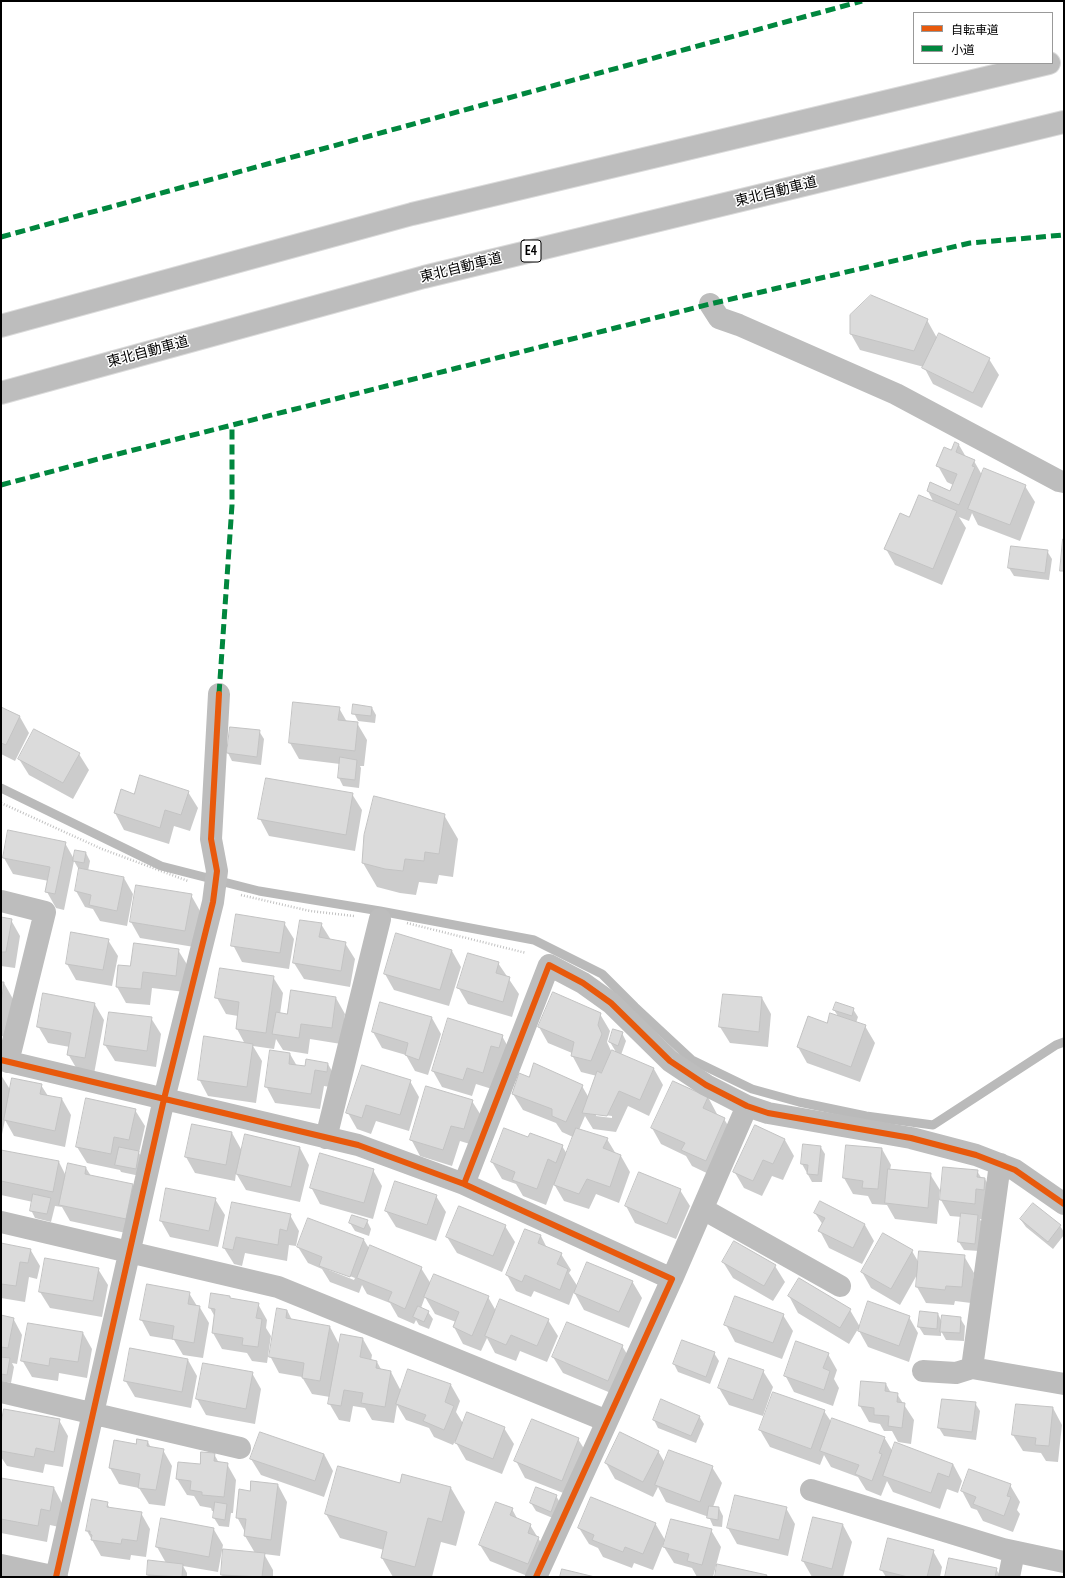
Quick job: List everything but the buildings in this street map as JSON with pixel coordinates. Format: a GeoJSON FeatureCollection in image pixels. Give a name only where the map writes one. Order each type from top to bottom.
{"type":"FeatureCollection","features":[{"type":"Feature","properties":{"kind":"main road"},"geometry":{"type":"LineString","coordinates":[[1053,63],[1064,60]]}},
{"type":"Feature","properties":{"kind":"main road"},"geometry":{"type":"LineString","coordinates":[[1,326],[412,214],[1047,64]]}},
{"type":"Feature","properties":{"kind":"main road","name":"東北自動車道"},"geometry":{"type":"LineString","coordinates":[[1,393],[424,277],[1064,122]]}},
{"type":"Feature","properties":{"kind":"main road"},"geometry":{"type":"LineString","coordinates":[[710,304],[719,318],[746,328],[896,394],[1059,481],[1064,482]]}},
{"type":"Feature","properties":{"kind":"main road"},"geometry":{"type":"LineString","coordinates":[[1,1565],[56,1577],[164,1099],[213,902],[215,879],[212,840],[219,694]]}},
{"type":"Feature","properties":{"kind":"main road"},"geometry":{"type":"LineString","coordinates":[[1,901],[45,912],[5,1061],[358,1145],[464,1184],[672,1279]]}},
{"type":"Feature","properties":{"kind":"main road"},"geometry":{"type":"LineString","coordinates":[[326,1138],[380,919]]}},
{"type":"Feature","properties":{"kind":"main road"},"geometry":{"type":"LineString","coordinates":[[464,1184],[549,965],[583,983],[611,1003],[670,1061],[706,1085],[747,1106],[768,1114],[912,1138],[976,1155],[1015,1170],[1064,1204]]}},
{"type":"Feature","properties":{"kind":"main road"},"geometry":{"type":"LineString","coordinates":[[536,1577],[672,1279],[747,1106]]}},
{"type":"Feature","properties":{"kind":"main road"},"geometry":{"type":"LineString","coordinates":[[972,1368],[1000,1164]]}},
{"type":"Feature","properties":{"kind":"main road"},"geometry":{"type":"LineString","coordinates":[[703,1209],[840,1286]]}},
{"type":"Feature","properties":{"kind":"main road"},"geometry":{"type":"LineString","coordinates":[[1,1222],[278,1287],[607,1421]]}},
{"type":"Feature","properties":{"kind":"main road"},"geometry":{"type":"LineString","coordinates":[[923,1371],[956,1373],[972,1368],[1064,1384]]}},
{"type":"Feature","properties":{"kind":"main road"},"geometry":{"type":"LineString","coordinates":[[1,1392],[240,1448]]}},
{"type":"Feature","properties":{"kind":"main road"},"geometry":{"type":"LineString","coordinates":[[811,1490],[1014,1552],[1064,1562]]}},
{"type":"Feature","properties":{"kind":"main road"},"geometry":{"type":"LineString","coordinates":[[1009,1577],[1014,1552]]}},
{"type":"Feature","properties":{"kind":"path"},"geometry":{"type":"LineString","coordinates":[[1,802],[102,849],[181,879],[215,879],[310,911],[400,921],[532,954],[549,965]]}},
{"type":"Feature","properties":{"kind":"waterway"},"geometry":{"type":"LineString","coordinates":[[1,788],[161,866],[259,891],[380,911],[534,940],[602,974],[692,1060],[752,1089],[799,1102],[866,1116],[933,1125],[1056,1045],[1064,1042]]}},
{"type":"Feature","properties":{"kind":"marked path"},"geometry":{"type":"LineString","coordinates":[[1,237],[862,1]]}},
{"type":"Feature","properties":{"kind":"marked path"},"geometry":{"type":"LineString","coordinates":[[1,485],[710,304],[970,243],[1064,235]]}},
{"type":"Feature","properties":{"kind":"marked path"},"geometry":{"type":"LineString","coordinates":[[219,694],[232,505],[232,425]]}},
{"type":"Feature","properties":{"kind":"cycle path"},"geometry":{"type":"LineString","coordinates":[[56,1577],[164,1099],[213,902],[217,871],[211,839],[219,694]]}},
{"type":"Feature","properties":{"kind":"cycle path"},"geometry":{"type":"LineString","coordinates":[[464,1184],[549,965],[583,983],[611,1003],[670,1061],[706,1085],[747,1106],[768,1113],[911,1138],[976,1155],[1015,1170],[1064,1204]]}},
{"type":"Feature","properties":{"kind":"cycle path"},"geometry":{"type":"LineString","coordinates":[[1,1060],[358,1145],[464,1184],[672,1279],[536,1577]]}}]}
